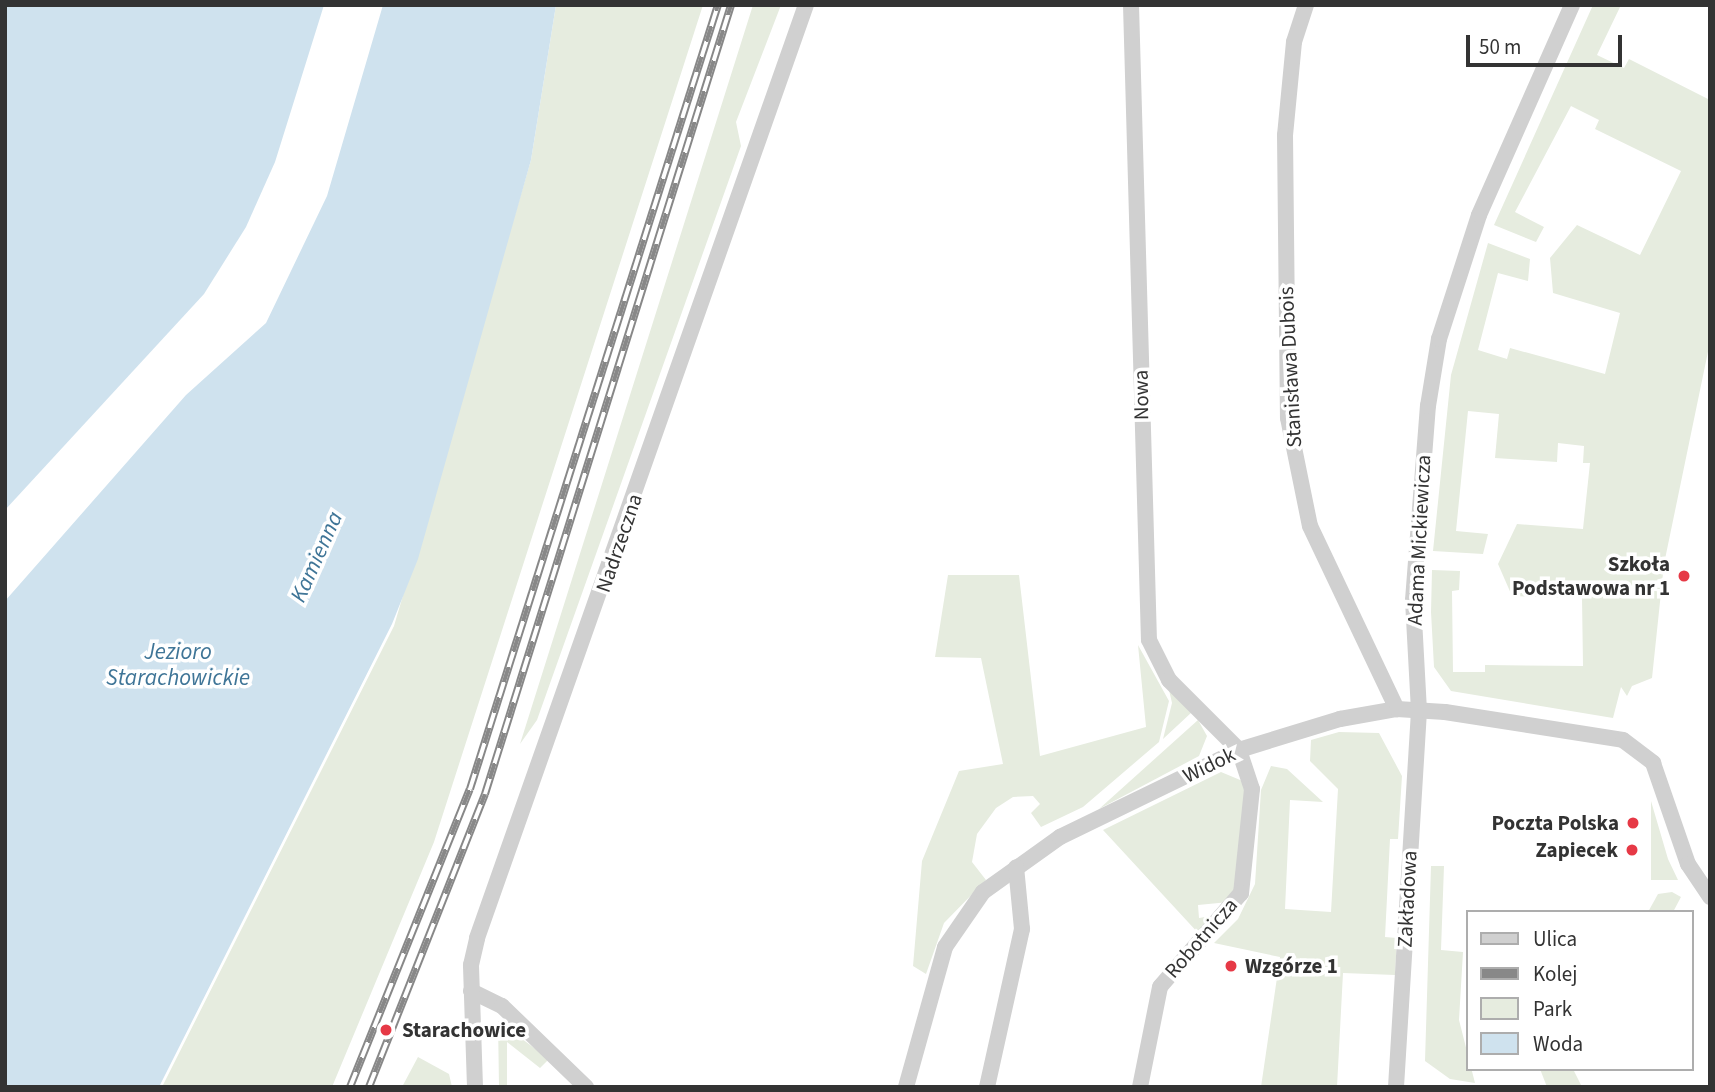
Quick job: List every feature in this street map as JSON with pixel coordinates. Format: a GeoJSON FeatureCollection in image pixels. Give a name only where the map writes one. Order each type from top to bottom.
{"type":"FeatureCollection","features":[{"type":"Feature","properties":{"kind":"street","name":"Nadrzeczna"},"geometry":{"type":"LineString","coordinates":[[475,1087],[471,992],[477,938],[806,5]]}},
{"type":"Feature","properties":{"kind":"street","name":"Nowa"},"geometry":{"type":"LineString","coordinates":[[1131,5],[1149,640],[1169,680],[1239,750]]}},
{"type":"Feature","properties":{"kind":"street","name":"Stanisława Dubois"},"geometry":{"type":"LineString","coordinates":[[1306,5],[1294,42],[1285,135],[1288,418],[1310,526],[1397,709]]}},
{"type":"Feature","properties":{"kind":"street","name":"Adama Mickiewicza"},"geometry":{"type":"LineString","coordinates":[[1419,710],[1417,534],[1439,339],[1479,215],[1572,5]]}},
{"type":"Feature","properties":{"kind":"street","name":"Widok"},"geometry":{"type":"LineString","coordinates":[[906,1087],[948,939],[975,901],[1016,867],[1060,837],[1239,750],[1397,709],[1419,710]]}},
{"type":"Feature","properties":{"kind":"street"},"geometry":{"type":"LineString","coordinates":[[1419,710],[1607,736],[1639,748],[1660,776],[1688,864],[1710,897]]}},
{"type":"Feature","properties":{"kind":"street","name":"Zakładowa"},"geometry":{"type":"LineString","coordinates":[[1396,1087],[1419,710]]}},
{"type":"Feature","properties":{"kind":"street","name":"Robotnicza"},"geometry":{"type":"LineString","coordinates":[[1140,1087],[1160,987],[1230,909],[1247,877],[1252,789],[1239,750]]}},
{"type":"Feature","properties":{"kind":"street"},"geometry":{"type":"LineString","coordinates":[[987,1087],[1022,929],[1016,867]]}},
{"type":"Feature","properties":{"kind":"street"},"geometry":{"type":"LineString","coordinates":[[471,992],[502,1006],[586,1087]]}},
{"type":"Feature","properties":{"kind":"green space"},"geometry":{"type":"Polygon","coordinates":[[[556,5],[703,5],[434,842],[332,1087],[162,1087],[394,626],[531,160],[556,5]]]}},
{"type":"Feature","properties":{"kind":"green space"},"geometry":{"type":"Polygon","coordinates":[[[753,5],[781,5],[736,122],[741,146],[537,720],[520,744],[753,5]]]}},
{"type":"Feature","properties":{"kind":"green space"},"geometry":{"type":"Polygon","coordinates":[[[1593,5],[1621,5],[1597,55],[1624,68],[1629,59],[1710,100],[1710,342],[1664,564],[1652,678],[1632,686],[1627,696],[1621,687],[1613,718],[1451,691],[1434,667],[1431,612],[1432,570],[1460,571],[1459,590],[1452,591],[1453,672],[1485,672],[1485,665],[1583,666],[1582,598],[1512,596],[1498,564],[1517,524],[1583,529],[1590,463],[1583,463],[1584,446],[1558,443],[1557,462],[1495,458],[1499,414],[1468,411],[1456,531],[1488,534],[1483,554],[1433,551],[1451,375],[1488,243],[1530,259],[1528,281],[1498,273],[1478,350],[1507,359],[1510,348],[1605,374],[1620,313],[1553,293],[1550,258],[1577,225],[1640,255],[1681,171],[1595,129],[1599,120],[1571,106],[1515,212],[1544,227],[1536,242],[1494,225],[1593,5]]]}},
{"type":"Feature","properties":{"kind":"green space"},"geometry":{"type":"Polygon","coordinates":[[[948,575],[1019,575],[1040,756],[1146,727],[1138,645],[1169,701],[1159,742],[1083,807],[1041,827],[1031,813],[1040,804],[1033,796],[1013,797],[996,808],[977,834],[972,862],[986,880],[944,923],[926,974],[913,966],[922,861],[959,771],[1003,764],[981,658],[935,657],[948,575]]]}},
{"type":"Feature","properties":{"kind":"green space"},"geometry":{"type":"Polygon","coordinates":[[[1169,690],[1192,712],[1163,739],[1172,703],[1169,690]]]}},
{"type":"Feature","properties":{"kind":"green space"},"geometry":{"type":"Polygon","coordinates":[[[1198,720],[1207,736],[1199,756],[1099,809],[1198,720]]]}},
{"type":"Feature","properties":{"kind":"green space"},"geometry":{"type":"Polygon","coordinates":[[[1339,732],[1379,733],[1402,776],[1398,839],[1390,839],[1385,937],[1397,938],[1395,975],[1343,973],[1337,1087],[1261,1087],[1280,957],[1214,943],[1238,919],[1255,884],[1261,790],[1271,766],[1287,769],[1323,802],[1290,800],[1285,909],[1331,912],[1338,789],[1310,761],[1311,740],[1339,732]]]}},
{"type":"Feature","properties":{"kind":"green space"},"geometry":{"type":"Polygon","coordinates":[[[1221,772],[1245,782],[1241,875],[1229,902],[1198,905],[1199,918],[1218,915],[1200,935],[1103,830],[1221,772]]]}},
{"type":"Feature","properties":{"kind":"green space"},"geometry":{"type":"Polygon","coordinates":[[[1651,801],[1668,859],[1678,880],[1651,880],[1651,801]]]}},
{"type":"Feature","properties":{"kind":"green space"},"geometry":{"type":"Polygon","coordinates":[[[1431,866],[1444,866],[1441,950],[1463,952],[1459,1020],[1466,1048],[1466,1071],[1472,1071],[1475,1083],[1450,1079],[1425,1061],[1431,866]]]}},
{"type":"Feature","properties":{"kind":"green space"},"geometry":{"type":"Polygon","coordinates":[[[1672,892],[1681,897],[1674,910],[1649,910],[1658,894],[1672,892]]]}},
{"type":"Feature","properties":{"kind":"green space"},"geometry":{"type":"Polygon","coordinates":[[[498,1021],[549,1059],[540,1068],[507,1042],[507,1087],[499,1087],[498,1021]]]}},
{"type":"Feature","properties":{"kind":"green space"},"geometry":{"type":"Polygon","coordinates":[[[418,1057],[449,1074],[452,1087],[402,1087],[418,1057]]]}},
{"type":"Feature","properties":{"kind":"green space"},"geometry":{"type":"Polygon","coordinates":[[[1541,1071],[1574,1071],[1582,1087],[1547,1087],[1541,1071]]]}},
{"type":"Feature","properties":{"kind":"water"},"geometry":{"type":"Polygon","coordinates":[[[5,5],[324,5],[275,162],[246,227],[204,294],[5,510],[5,5]]]}},
{"type":"Feature","properties":{"kind":"water","name":"Jezioro Starachowickie"},"geometry":{"type":"Polygon","coordinates":[[[383,5],[556,5],[531,160],[418,559],[392,624],[159,1087],[5,1087],[5,601],[186,395],[266,323],[327,196],[383,5]]]}},
{"type":"Feature","properties":{"kind":"railway"},"geometry":{"type":"LineString","coordinates":[[350,1087],[470,789],[718,5]]}},
{"type":"Feature","properties":{"kind":"railway"},"geometry":{"type":"LineString","coordinates":[[369,1087],[485,794],[731,5]]}},
{"type":"Feature","properties":{"kind":"place","name":"Szkoła Podstawowa nr 1"},"geometry":{"type":"Point","coordinates":[1684,576]}},
{"type":"Feature","properties":{"kind":"place","name":"Poczta Polska"},"geometry":{"type":"Point","coordinates":[1633,823]}},
{"type":"Feature","properties":{"kind":"place","name":"Zapiecek"},"geometry":{"type":"Point","coordinates":[1632,850]}},
{"type":"Feature","properties":{"kind":"place","name":"Wzgórze 1"},"geometry":{"type":"Point","coordinates":[1231,966]}},
{"type":"Feature","properties":{"kind":"place","name":"Starachowice"},"geometry":{"type":"Point","coordinates":[386,1030]}},
{"type":"Feature","properties":{"kind":"water label","name":"Kamienna"},"geometry":{"type":"Point","coordinates":[317,557]}}]}
